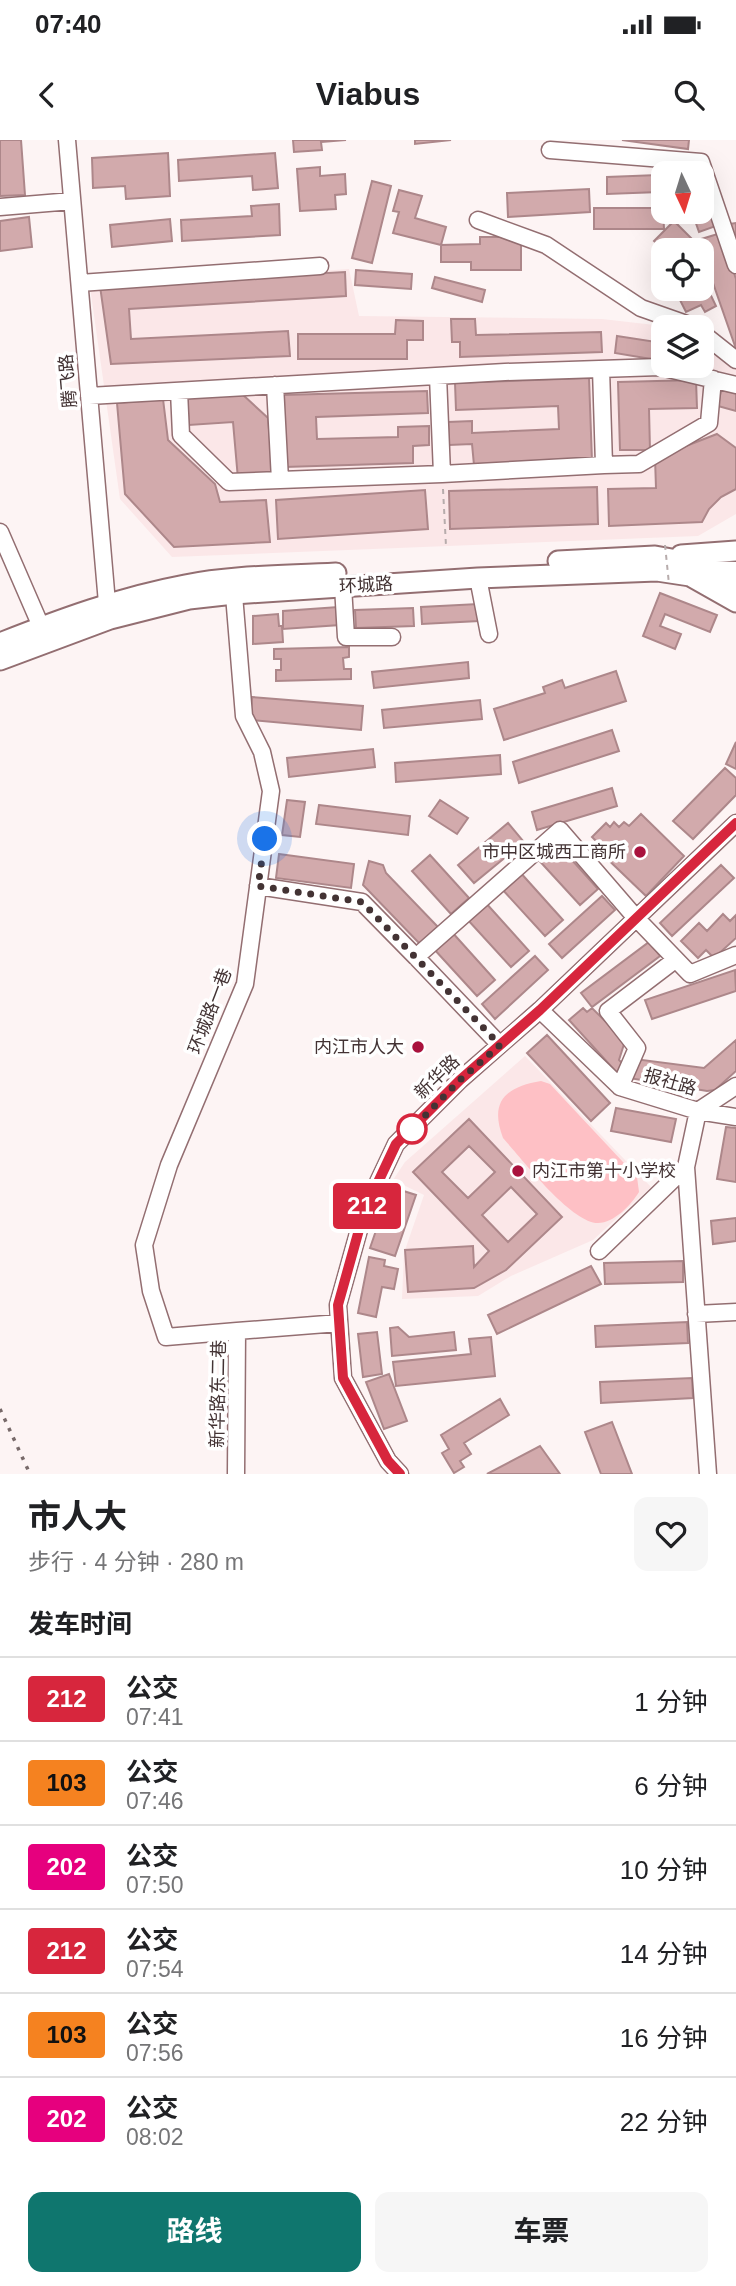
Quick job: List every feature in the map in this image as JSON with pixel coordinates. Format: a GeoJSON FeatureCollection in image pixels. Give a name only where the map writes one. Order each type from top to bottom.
{"type":"FeatureCollection","features":[{"type":"Feature","properties":{"kind":"main road"},"geometry":{"type":"LineString","coordinates":[[662,564],[736,554]]}},
{"type":"Feature","properties":{"kind":"main road","name":"环城路"},"geometry":{"type":"LineString","coordinates":[[233,586],[694,563],[736,586]]}},
{"type":"Feature","properties":{"kind":"main road","name":"环城路"},"geometry":{"type":"LineString","coordinates":[[0,660],[45,635],[186,584],[343,586],[662,564],[690,576],[736,602]]}},
{"type":"Feature","properties":{"kind":"main road","name":"环城路"},"geometry":{"type":"LineString","coordinates":[[0,643],[45,635]]}},
{"type":"Feature","properties":{"kind":"street","name":"腾飞路"},"geometry":{"type":"LineString","coordinates":[[67,140],[108,611]]}},
{"type":"Feature","properties":{"kind":"street"},"geometry":{"type":"LineString","coordinates":[[550,150],[701,162],[736,264]]}},
{"type":"Feature","properties":{"kind":"street"},"geometry":{"type":"LineString","coordinates":[[0,207],[72,201]]}},
{"type":"Feature","properties":{"kind":"street"},"geometry":{"type":"LineString","coordinates":[[478,220],[546,245],[640,308],[660,315]]}},
{"type":"Feature","properties":{"kind":"street"},"geometry":{"type":"LineString","coordinates":[[80,283],[320,266]]}},
{"type":"Feature","properties":{"kind":"street"},"geometry":{"type":"LineString","coordinates":[[714,343],[736,360]]}},
{"type":"Feature","properties":{"kind":"street"},"geometry":{"type":"LineString","coordinates":[[89,396],[438,376],[660,367],[736,385]]}},
{"type":"Feature","properties":{"kind":"street"},"geometry":{"type":"LineString","coordinates":[[601,369],[604,466]]}},
{"type":"Feature","properties":{"kind":"street"},"geometry":{"type":"LineString","coordinates":[[438,376],[442,474]]}},
{"type":"Feature","properties":{"kind":"street"},"geometry":{"type":"LineString","coordinates":[[178,391],[181,435],[229,482],[639,464],[709,423],[713,379]]}},
{"type":"Feature","properties":{"kind":"street"},"geometry":{"type":"LineString","coordinates":[[275,385],[279,480]]}},
{"type":"Feature","properties":{"kind":"street"},"geometry":{"type":"LineString","coordinates":[[0,532],[45,635]]}},
{"type":"Feature","properties":{"kind":"street"},"geometry":{"type":"LineString","coordinates":[[706,569],[736,570]]}},
{"type":"Feature","properties":{"kind":"street"},"geometry":{"type":"LineString","coordinates":[[478,578],[489,634]]}},
{"type":"Feature","properties":{"kind":"street","name":"环城路一巷"},"geometry":{"type":"LineString","coordinates":[[233,586],[244,716],[262,752],[271,791],[245,984],[169,1165],[144,1245],[150,1291],[166,1337],[237,1331]]}},
{"type":"Feature","properties":{"kind":"street"},"geometry":{"type":"LineString","coordinates":[[343,586],[346,638],[392,637]]}},
{"type":"Feature","properties":{"kind":"street","name":"新华路"},"geometry":{"type":"LineString","coordinates":[[400,1474],[388,1461],[343,1378],[338,1305],[364,1212],[396,1144],[460,1080],[540,1010],[735,825]]}},
{"type":"Feature","properties":{"kind":"street"},"geometry":{"type":"LineString","coordinates":[[416,957],[560,830],[636,918],[690,974],[736,955]]}},
{"type":"Feature","properties":{"kind":"street"},"geometry":{"type":"LineString","coordinates":[[258,886],[362,902],[500,1045]]}},
{"type":"Feature","properties":{"kind":"street"},"geometry":{"type":"LineString","coordinates":[[620,1087],[637,1048],[608,1011],[675,960]]}},
{"type":"Feature","properties":{"kind":"street","name":"报社路"},"geometry":{"type":"LineString","coordinates":[[540,1010],[620,1087],[698,1111],[736,1117]]}},
{"type":"Feature","properties":{"kind":"street"},"geometry":{"type":"LineString","coordinates":[[708,1474],[686,1167],[698,1111],[736,1086]]}},
{"type":"Feature","properties":{"kind":"street"},"geometry":{"type":"LineString","coordinates":[[599,1251],[686,1167]]}},
{"type":"Feature","properties":{"kind":"street"},"geometry":{"type":"LineString","coordinates":[[696,1314],[736,1312]]}},
{"type":"Feature","properties":{"kind":"street","name":"新华路东二巷"},"geometry":{"type":"LineString","coordinates":[[236,1474],[237,1331],[339,1323]]}},
{"type":"Feature","properties":{"kind":"path"},"geometry":{"type":"LineString","coordinates":[[442,474],[446,546]]}},
{"type":"Feature","properties":{"kind":"shaded area"},"geometry":{"type":"Polygon","coordinates":[[[349,269],[359,316],[602,319],[651,325],[651,378],[714,378],[714,349],[736,365],[736,514],[698,536],[172,557],[120,499],[90,287],[349,269]]]}},
{"type":"Feature","properties":{"kind":"shaded area","name":"内江市第十小学校"},"geometry":{"type":"Polygon","coordinates":[[[525,1056],[651,1187],[593,1240],[511,1276],[478,1296],[402,1299],[404,1253],[424,1195],[393,1180],[405,1162],[525,1056]]]}},
{"type":"Feature","properties":{"kind":"shaded area"},"geometry":{"type":"Polygon","coordinates":[[[541,1081],[550,1084],[637,1177],[639,1192],[616,1217],[598,1223],[574,1213],[547,1188],[503,1138],[498,1114],[504,1098],[518,1087],[541,1081]]]}},
{"type":"Feature","properties":{"kind":"building"},"geometry":{"type":"Polygon","coordinates":[[[0,140],[21,140],[25,195],[0,196],[0,140]]]}},
{"type":"Feature","properties":{"kind":"building"},"geometry":{"type":"Polygon","coordinates":[[[293,140],[346,140],[321,142],[322,150],[294,152],[293,140]]]}},
{"type":"Feature","properties":{"kind":"building"},"geometry":{"type":"Polygon","coordinates":[[[415,140],[451,140],[415,144],[415,140]]]}},
{"type":"Feature","properties":{"kind":"building"},"geometry":{"type":"Polygon","coordinates":[[[622,140],[689,140],[688,149],[622,140]]]}},
{"type":"Feature","properties":{"kind":"building"},"geometry":{"type":"Polygon","coordinates":[[[168,153],[170,196],[126,199],[125,186],[93,188],[92,158],[168,153]]]}},
{"type":"Feature","properties":{"kind":"building"},"geometry":{"type":"Polygon","coordinates":[[[275,153],[278,188],[253,190],[252,176],[179,181],[178,160],[275,153]]]}},
{"type":"Feature","properties":{"kind":"building"},"geometry":{"type":"Polygon","coordinates":[[[320,167],[320,176],[345,174],[346,194],[335,195],[336,209],[300,211],[297,169],[320,167]]]}},
{"type":"Feature","properties":{"kind":"building"},"geometry":{"type":"Polygon","coordinates":[[[651,175],[651,192],[607,194],[607,177],[651,175]]]}},
{"type":"Feature","properties":{"kind":"building"},"geometry":{"type":"Polygon","coordinates":[[[372,181],[391,186],[372,263],[352,258],[372,181]]]}},
{"type":"Feature","properties":{"kind":"building"},"geometry":{"type":"Polygon","coordinates":[[[589,189],[590,212],[508,217],[507,193],[589,189]]]}},
{"type":"Feature","properties":{"kind":"building"},"geometry":{"type":"Polygon","coordinates":[[[399,190],[422,196],[415,218],[446,227],[441,245],[393,233],[399,212],[393,211],[399,190]]]}},
{"type":"Feature","properties":{"kind":"building"},"geometry":{"type":"Polygon","coordinates":[[[279,204],[280,235],[182,241],[181,220],[252,216],[251,206],[279,204]]]}},
{"type":"Feature","properties":{"kind":"building"},"geometry":{"type":"Polygon","coordinates":[[[594,208],[651,208],[651,224],[664,224],[664,229],[594,229],[594,208]]]}},
{"type":"Feature","properties":{"kind":"building"},"geometry":{"type":"Polygon","coordinates":[[[29,217],[32,247],[0,251],[0,221],[29,217]]]}},
{"type":"Feature","properties":{"kind":"building"},"geometry":{"type":"Polygon","coordinates":[[[170,219],[172,241],[112,247],[110,225],[170,219]]]}},
{"type":"Feature","properties":{"kind":"building"},"geometry":{"type":"Polygon","coordinates":[[[714,220],[716,226],[699,232],[696,224],[714,224],[714,220]]]}},
{"type":"Feature","properties":{"kind":"building"},"geometry":{"type":"Polygon","coordinates":[[[736,223],[736,253],[729,224],[736,223]]]}},
{"type":"Feature","properties":{"kind":"building"},"geometry":{"type":"Polygon","coordinates":[[[671,224],[677,224],[691,238],[657,238],[671,224]]]}},
{"type":"Feature","properties":{"kind":"building"},"geometry":{"type":"Polygon","coordinates":[[[721,233],[736,279],[736,349],[714,286],[714,238],[705,238],[721,233]]]}},
{"type":"Feature","properties":{"kind":"building"},"geometry":{"type":"Polygon","coordinates":[[[480,237],[521,237],[521,270],[471,270],[471,262],[441,262],[441,245],[480,244],[480,237]]]}},
{"type":"Feature","properties":{"kind":"building"},"geometry":{"type":"Polygon","coordinates":[[[356,270],[412,274],[411,289],[355,285],[356,270]]]}},
{"type":"Feature","properties":{"kind":"building"},"geometry":{"type":"Polygon","coordinates":[[[345,272],[346,296],[129,309],[131,339],[288,331],[290,356],[111,364],[100,286],[345,272]]]}},
{"type":"Feature","properties":{"kind":"building"},"geometry":{"type":"Polygon","coordinates":[[[435,277],[485,290],[482,302],[432,288],[435,277]]]}},
{"type":"Feature","properties":{"kind":"building"},"geometry":{"type":"Polygon","coordinates":[[[680,301],[714,301],[716,306],[705,312],[701,305],[686,312],[680,301]]]}},
{"type":"Feature","properties":{"kind":"building"},"geometry":{"type":"Polygon","coordinates":[[[451,319],[475,319],[476,335],[601,332],[602,352],[460,357],[460,342],[452,342],[451,319]]]}},
{"type":"Feature","properties":{"kind":"building"},"geometry":{"type":"Polygon","coordinates":[[[396,320],[423,321],[423,340],[407,340],[407,359],[298,359],[298,334],[395,334],[396,320]]]}},
{"type":"Feature","properties":{"kind":"building"},"geometry":{"type":"Polygon","coordinates":[[[617,336],[651,341],[651,359],[615,353],[617,336]]]}},
{"type":"Feature","properties":{"kind":"building"},"geometry":{"type":"Polygon","coordinates":[[[589,378],[592,461],[474,465],[472,444],[449,445],[448,422],[472,421],[472,433],[559,429],[558,406],[456,410],[455,383],[589,378]]]}},
{"type":"Feature","properties":{"kind":"building"},"geometry":{"type":"Polygon","coordinates":[[[696,380],[697,408],[649,409],[650,450],[620,450],[618,382],[696,380]]]}},
{"type":"Feature","properties":{"kind":"building"},"geometry":{"type":"Polygon","coordinates":[[[721,390],[736,393],[736,411],[718,406],[721,390]]]}},
{"type":"Feature","properties":{"kind":"building"},"geometry":{"type":"Polygon","coordinates":[[[427,391],[428,413],[316,417],[317,439],[398,437],[398,427],[429,426],[429,445],[413,446],[413,463],[285,467],[283,395],[427,391]]]}},
{"type":"Feature","properties":{"kind":"building"},"geometry":{"type":"Polygon","coordinates":[[[242,394],[268,418],[273,476],[238,479],[233,422],[189,425],[187,398],[242,394]]]}},
{"type":"Feature","properties":{"kind":"building"},"geometry":{"type":"Polygon","coordinates":[[[163,399],[168,440],[215,484],[220,502],[266,500],[270,542],[174,547],[125,494],[117,403],[163,399]]]}},
{"type":"Feature","properties":{"kind":"building"},"geometry":{"type":"Polygon","coordinates":[[[717,434],[736,448],[736,489],[721,497],[709,509],[702,522],[609,526],[608,489],[656,488],[655,458],[717,434]]]}},
{"type":"Feature","properties":{"kind":"building"},"geometry":{"type":"Polygon","coordinates":[[[597,487],[598,524],[450,529],[449,491],[597,487]]]}},
{"type":"Feature","properties":{"kind":"building"},"geometry":{"type":"Polygon","coordinates":[[[425,490],[428,529],[278,539],[276,500],[425,490]]]}},
{"type":"Feature","properties":{"kind":"building"},"geometry":{"type":"Polygon","coordinates":[[[660,593],[717,615],[710,632],[665,614],[660,626],[681,634],[675,649],[643,636],[660,593]]]}},
{"type":"Feature","properties":{"kind":"building"},"geometry":{"type":"Polygon","coordinates":[[[478,604],[479,621],[422,624],[421,607],[478,604]]]}},
{"type":"Feature","properties":{"kind":"building"},"geometry":{"type":"Polygon","coordinates":[[[338,607],[340,625],[283,629],[283,611],[338,607]]]}},
{"type":"Feature","properties":{"kind":"building"},"geometry":{"type":"Polygon","coordinates":[[[413,608],[414,626],[356,628],[355,610],[413,608]]]}},
{"type":"Feature","properties":{"kind":"building"},"geometry":{"type":"Polygon","coordinates":[[[278,614],[283,642],[253,644],[253,616],[278,614]]]}},
{"type":"Feature","properties":{"kind":"building"},"geometry":{"type":"Polygon","coordinates":[[[349,647],[349,657],[343,658],[344,669],[351,669],[351,679],[276,681],[276,670],[281,670],[281,659],[274,659],[274,649],[349,647]]]}},
{"type":"Feature","properties":{"kind":"building"},"geometry":{"type":"Polygon","coordinates":[[[468,662],[469,678],[374,688],[372,672],[468,662]]]}},
{"type":"Feature","properties":{"kind":"building"},"geometry":{"type":"Polygon","coordinates":[[[616,671],[626,701],[504,740],[494,709],[545,693],[543,687],[562,680],[565,688],[616,671]]]}},
{"type":"Feature","properties":{"kind":"building"},"geometry":{"type":"Polygon","coordinates":[[[252,697],[363,706],[361,730],[250,720],[252,697]]]}},
{"type":"Feature","properties":{"kind":"building"},"geometry":{"type":"Polygon","coordinates":[[[480,700],[482,719],[384,728],[382,710],[480,700]]]}},
{"type":"Feature","properties":{"kind":"building"},"geometry":{"type":"Polygon","coordinates":[[[612,730],[619,751],[519,783],[513,762],[612,730]]]}},
{"type":"Feature","properties":{"kind":"building"},"geometry":{"type":"Polygon","coordinates":[[[736,742],[736,769],[726,764],[736,742]]]}},
{"type":"Feature","properties":{"kind":"building"},"geometry":{"type":"Polygon","coordinates":[[[373,749],[375,767],[289,777],[287,758],[373,749]]]}},
{"type":"Feature","properties":{"kind":"building"},"geometry":{"type":"Polygon","coordinates":[[[500,755],[501,774],[396,782],[395,763],[500,755]]]}},
{"type":"Feature","properties":{"kind":"building"},"geometry":{"type":"Polygon","coordinates":[[[725,768],[736,778],[736,795],[693,839],[673,821],[725,768]]]}},
{"type":"Feature","properties":{"kind":"building"},"geometry":{"type":"Polygon","coordinates":[[[612,788],[617,806],[537,830],[532,812],[612,788]]]}},
{"type":"Feature","properties":{"kind":"building"},"geometry":{"type":"Polygon","coordinates":[[[287,800],[305,802],[300,837],[282,835],[287,800]]]}},
{"type":"Feature","properties":{"kind":"building"},"geometry":{"type":"Polygon","coordinates":[[[440,800],[468,818],[457,834],[429,816],[440,800]]]}},
{"type":"Feature","properties":{"kind":"building"},"geometry":{"type":"Polygon","coordinates":[[[319,805],[410,816],[408,835],[316,824],[319,805]]]}},
{"type":"Feature","properties":{"kind":"building","name":"市中区城西工商所"},"geometry":{"type":"Polygon","coordinates":[[[641,814],[684,856],[646,896],[596,848],[600,845],[592,837],[606,823],[610,827],[614,822],[619,827],[624,822],[629,826],[641,814]]]}},
{"type":"Feature","properties":{"kind":"building"},"geometry":{"type":"Polygon","coordinates":[[[508,823],[524,842],[474,883],[458,865],[508,823]]]}},
{"type":"Feature","properties":{"kind":"building"},"geometry":{"type":"Polygon","coordinates":[[[554,840],[598,889],[580,905],[535,856],[554,840]]]}},
{"type":"Feature","properties":{"kind":"building"},"geometry":{"type":"Polygon","coordinates":[[[279,854],[354,864],[351,888],[276,878],[279,854]]]}},
{"type":"Feature","properties":{"kind":"building"},"geometry":{"type":"Polygon","coordinates":[[[430,855],[469,898],[451,914],[412,871],[430,855]]]}},
{"type":"Feature","properties":{"kind":"building"},"geometry":{"type":"Polygon","coordinates":[[[369,861],[383,865],[386,873],[438,927],[420,944],[363,885],[369,861]]]}},
{"type":"Feature","properties":{"kind":"building"},"geometry":{"type":"Polygon","coordinates":[[[721,865],[734,878],[672,936],[660,923],[721,865]]]}},
{"type":"Feature","properties":{"kind":"building"},"geometry":{"type":"Polygon","coordinates":[[[519,871],[563,920],[545,936],[501,888],[519,871]]]}},
{"type":"Feature","properties":{"kind":"building"},"geometry":{"type":"Polygon","coordinates":[[[602,896],[615,910],[562,958],[549,944],[602,896]]]}},
{"type":"Feature","properties":{"kind":"building"},"geometry":{"type":"Polygon","coordinates":[[[485,902],[529,951],[511,967],[467,919],[485,902]]]}},
{"type":"Feature","properties":{"kind":"building"},"geometry":{"type":"Polygon","coordinates":[[[723,914],[730,921],[736,915],[736,938],[714,958],[706,950],[698,958],[681,941],[699,923],[707,931],[723,914]]]}},
{"type":"Feature","properties":{"kind":"building"},"geometry":{"type":"Polygon","coordinates":[[[451,931],[495,980],[477,996],[433,948],[451,931]]]}},
{"type":"Feature","properties":{"kind":"building"},"geometry":{"type":"Polygon","coordinates":[[[649,942],[660,956],[592,1007],[581,993],[649,942]]]}},
{"type":"Feature","properties":{"kind":"building"},"geometry":{"type":"Polygon","coordinates":[[[535,956],[548,970],[495,1019],[482,1004],[535,956]]]}},
{"type":"Feature","properties":{"kind":"building"},"geometry":{"type":"Polygon","coordinates":[[[735,970],[736,991],[652,1019],[645,1000],[735,970]]]}},
{"type":"Feature","properties":{"kind":"building"},"geometry":{"type":"Polygon","coordinates":[[[583,1008],[587,1012],[592,1008],[625,1041],[619,1060],[624,1065],[619,1075],[569,1020],[583,1008]]]}},
{"type":"Feature","properties":{"kind":"building"},"geometry":{"type":"Polygon","coordinates":[[[547,1035],[610,1103],[591,1121],[527,1053],[547,1035]]]}},
{"type":"Feature","properties":{"kind":"building"},"geometry":{"type":"Polygon","coordinates":[[[736,1040],[736,1071],[715,1090],[629,1078],[635,1059],[704,1068],[736,1040]]]}},
{"type":"Feature","properties":{"kind":"building"},"geometry":{"type":"Polygon","coordinates":[[[616,1108],[676,1119],[671,1142],[611,1131],[616,1108]]]}},
{"type":"Feature","properties":{"kind":"building"},"geometry":{"type":"Polygon","coordinates":[[[469,1119],[562,1217],[506,1270],[474,1288],[408,1292],[405,1250],[473,1246],[474,1267],[489,1251],[413,1172],[469,1119]],[[469,1146],[442,1172],[468,1198],[495,1172],[469,1146]],[[511,1187],[482,1215],[508,1242],[537,1214],[511,1187]]]}},
{"type":"Feature","properties":{"kind":"building"},"geometry":{"type":"Polygon","coordinates":[[[726,1127],[736,1128],[736,1182],[717,1179],[726,1127]]]}},
{"type":"Feature","properties":{"kind":"building"},"geometry":{"type":"Polygon","coordinates":[[[391,1187],[416,1195],[395,1256],[370,1248],[391,1187]]]}},
{"type":"Feature","properties":{"kind":"building"},"geometry":{"type":"Polygon","coordinates":[[[736,1218],[736,1241],[713,1244],[711,1221],[736,1218]]]}},
{"type":"Feature","properties":{"kind":"building"},"geometry":{"type":"Polygon","coordinates":[[[369,1257],[385,1260],[384,1266],[398,1269],[394,1289],[382,1287],[376,1317],[358,1313],[369,1257]]]}},
{"type":"Feature","properties":{"kind":"building"},"geometry":{"type":"Polygon","coordinates":[[[683,1261],[683,1282],[605,1284],[604,1263],[683,1261]]]}},
{"type":"Feature","properties":{"kind":"building"},"geometry":{"type":"Polygon","coordinates":[[[591,1266],[601,1284],[497,1334],[488,1315],[591,1266]]]}},
{"type":"Feature","properties":{"kind":"building"},"geometry":{"type":"Polygon","coordinates":[[[687,1322],[688,1343],[596,1347],[595,1326],[687,1322]]]}},
{"type":"Feature","properties":{"kind":"building"},"geometry":{"type":"Polygon","coordinates":[[[398,1327],[409,1337],[454,1332],[456,1350],[392,1356],[390,1328],[398,1327]]]}},
{"type":"Feature","properties":{"kind":"building"},"geometry":{"type":"Polygon","coordinates":[[[377,1332],[382,1374],[363,1377],[358,1334],[377,1332]]]}},
{"type":"Feature","properties":{"kind":"building"},"geometry":{"type":"Polygon","coordinates":[[[491,1337],[495,1376],[396,1386],[393,1362],[471,1354],[469,1339],[491,1337]]]}},
{"type":"Feature","properties":{"kind":"building"},"geometry":{"type":"Polygon","coordinates":[[[389,1374],[407,1421],[384,1429],[366,1382],[389,1374]]]}},
{"type":"Feature","properties":{"kind":"building"},"geometry":{"type":"Polygon","coordinates":[[[692,1378],[693,1398],[601,1403],[600,1382],[692,1378]]]}},
{"type":"Feature","properties":{"kind":"building"},"geometry":{"type":"Polygon","coordinates":[[[500,1399],[509,1415],[464,1443],[471,1454],[460,1461],[464,1467],[454,1473],[442,1453],[449,1449],[441,1435],[500,1399]]]}},
{"type":"Feature","properties":{"kind":"building"},"geometry":{"type":"Polygon","coordinates":[[[612,1422],[632,1474],[601,1474],[585,1432],[612,1422]]]}},
{"type":"Feature","properties":{"kind":"building"},"geometry":{"type":"Polygon","coordinates":[[[540,1446],[560,1474],[487,1474],[540,1446]]]}},
{"type":"Feature","properties":{"kind":"railway"},"geometry":{"type":"LineString","coordinates":[[0,1409],[30,1474]]}},
{"type":"Feature","properties":{"kind":"bus line","name":"212"},"geometry":{"type":"LineString","coordinates":[[400,1474],[388,1461],[343,1378],[338,1305],[364,1212],[396,1144],[460,1080],[540,1010],[736,823]]}},
{"type":"Feature","properties":{"kind":"place","name":"市中区城西工商所"},"geometry":{"type":"Point","coordinates":[640,852]}},
{"type":"Feature","properties":{"kind":"place","name":"内江市人大"},"geometry":{"type":"Point","coordinates":[418,1047]}},
{"type":"Feature","properties":{"kind":"place","name":"内江市第十小学校"},"geometry":{"type":"Point","coordinates":[518,1171]}},
{"type":"Feature","properties":{"kind":"route"},"geometry":{"type":"LineString","coordinates":[[265,839],[258,886],[362,902],[500,1045],[460,1080],[408,1133],[412,1129]]}}]}
